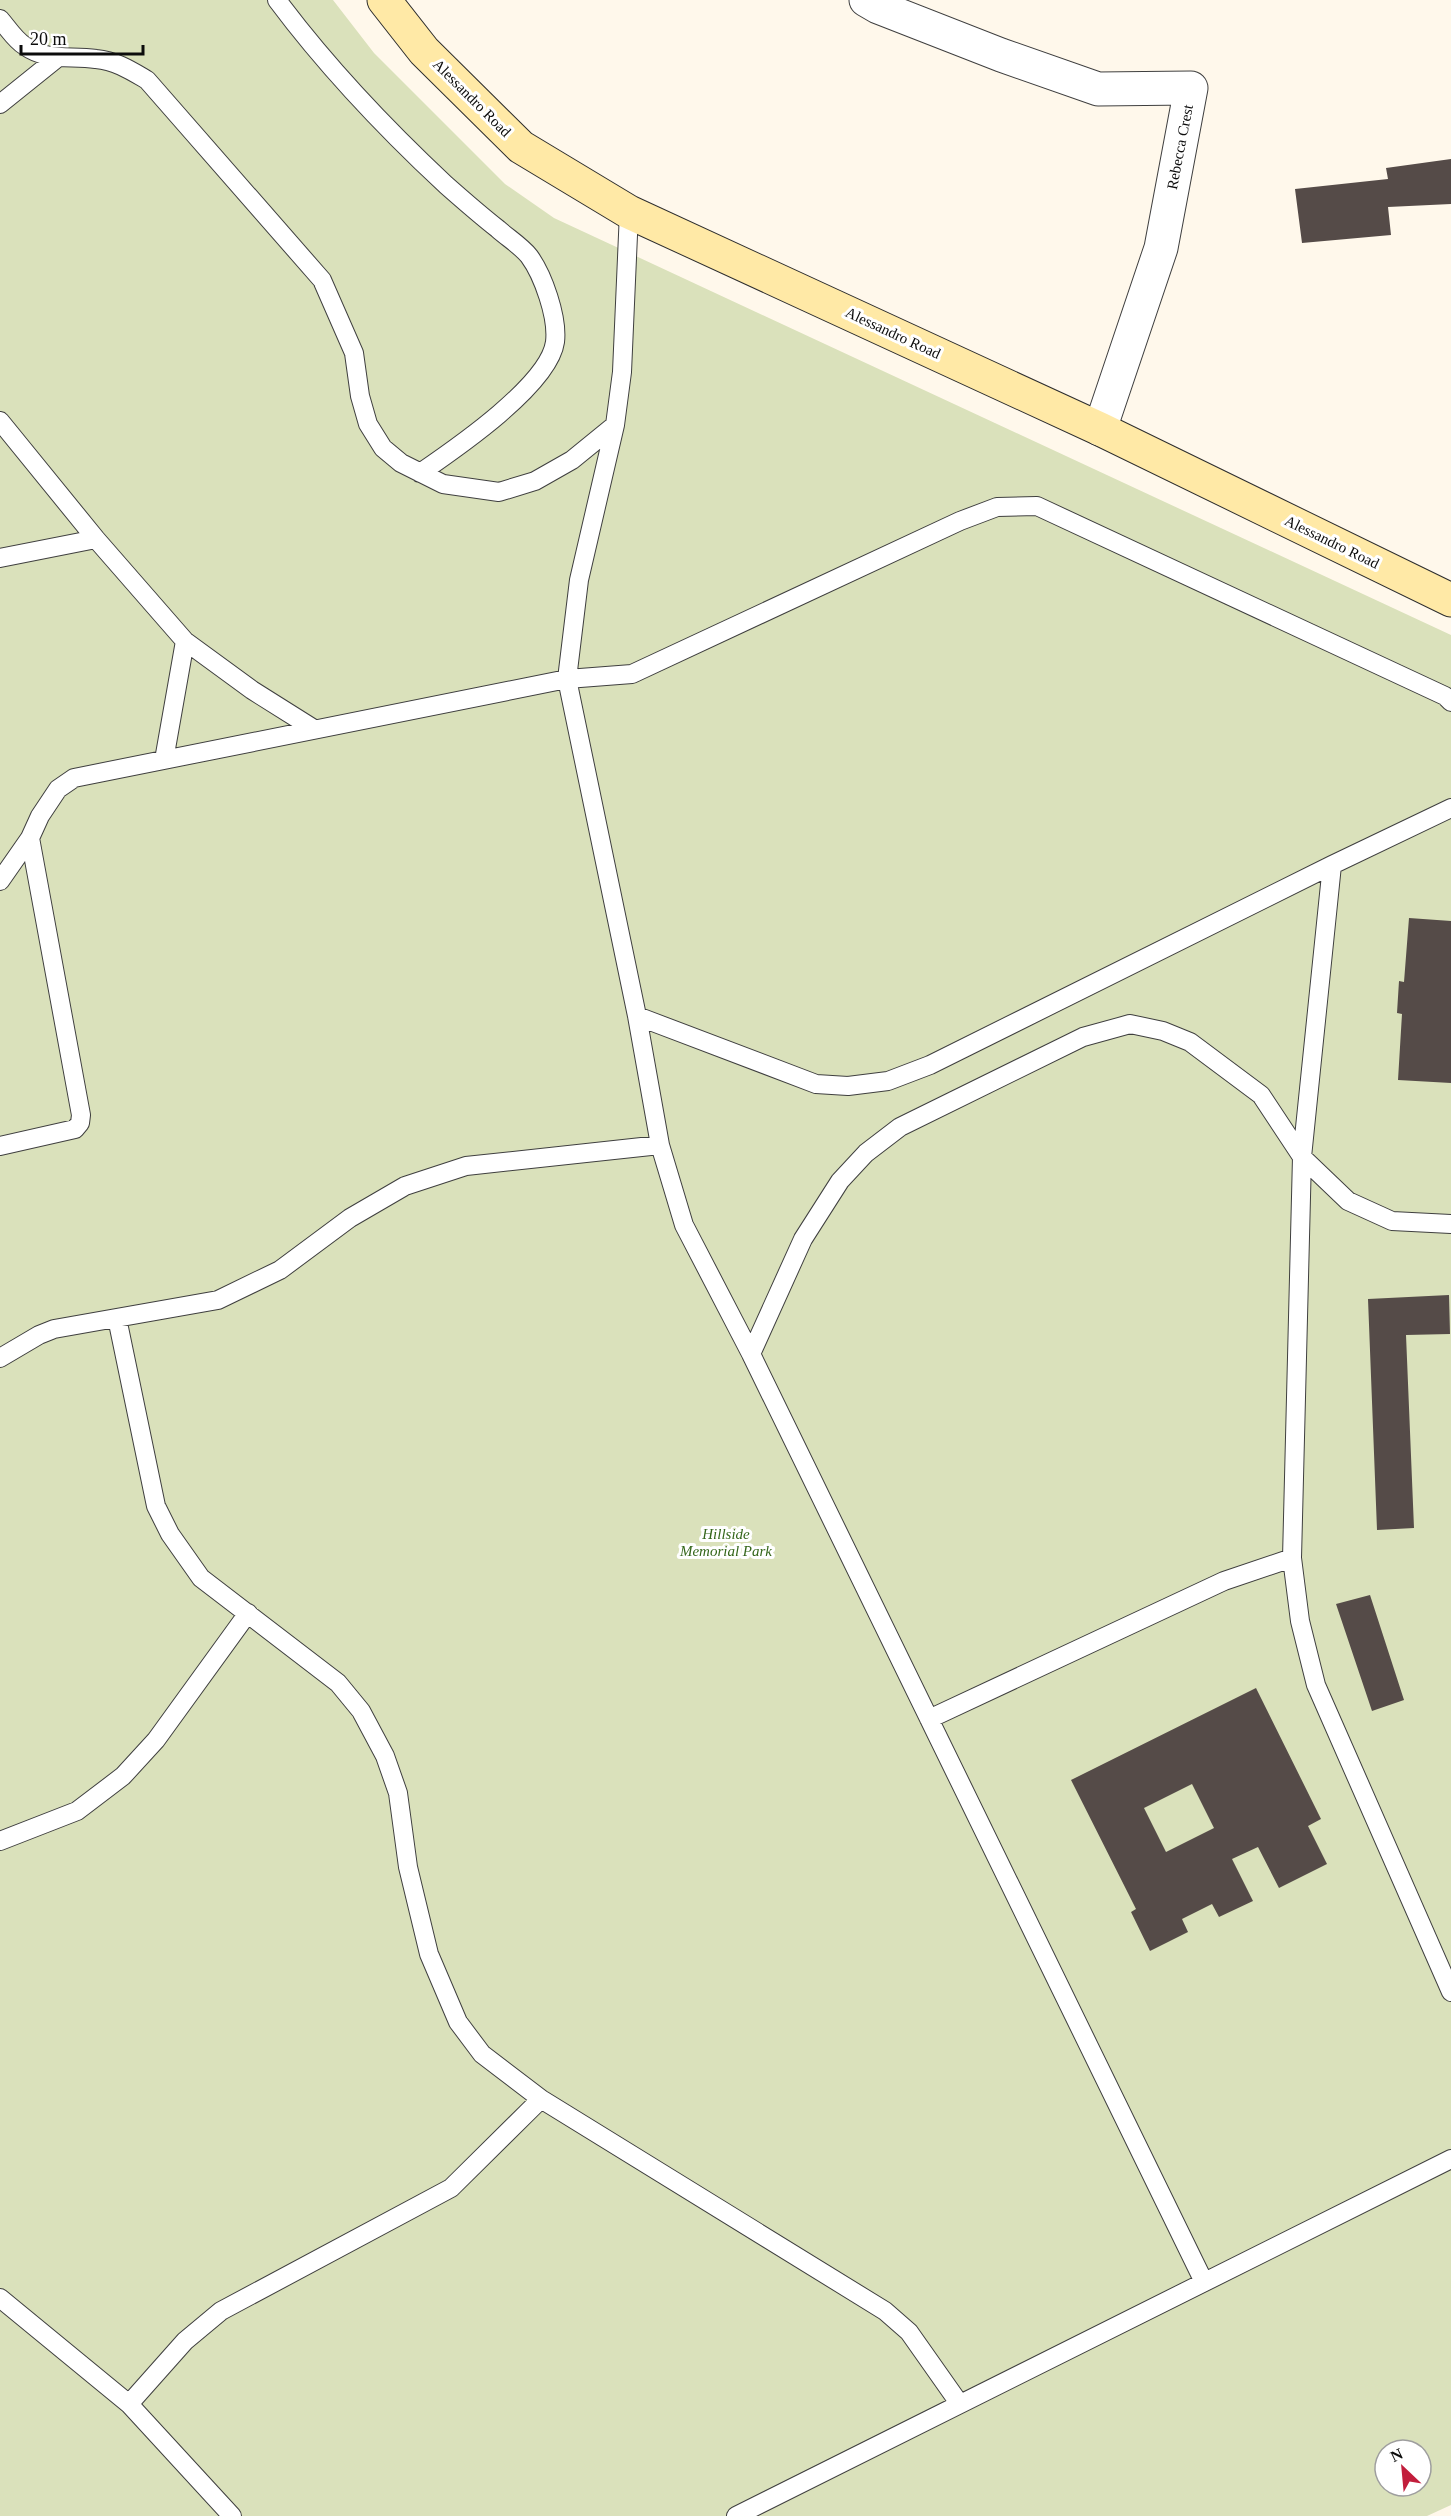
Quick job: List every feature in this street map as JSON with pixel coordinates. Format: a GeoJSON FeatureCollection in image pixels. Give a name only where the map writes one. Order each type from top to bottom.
{"type":"FeatureCollection","features":[{"type":"Feature","properties":{"kind":"street","name":"Alessandro Road"},"geometry":{"type":"LineString","coordinates":[[384,0],[424,51],[522,147],[629,212],[1100,429],[1451,600]]}},
{"type":"Feature","properties":{"kind":"street","name":"Rebecca Crest"},"geometry":{"type":"LineString","coordinates":[[866,0],[878,7],[1000,55],[1098,89],[1191,88],[1161,248],[1100,429]]}},
{"type":"Feature","properties":{"kind":"lane"},"geometry":{"type":"LineString","coordinates":[[277,0],[300,32],[390,133],[467,204],[527,254],[541,274],[554,322],[555,342],[550,358],[530,384],[502,413],[420,473]]}},
{"type":"Feature","properties":{"kind":"lane"},"geometry":{"type":"LineString","coordinates":[[0,19],[23,45],[40,55],[56,59],[95,58],[118,63],[147,80],[322,280],[354,353],[360,396],[368,424],[383,448],[401,463],[443,484],[499,492],[535,481],[572,460],[615,425]]}},
{"type":"Feature","properties":{"kind":"lane"},"geometry":{"type":"LineString","coordinates":[[0,105],[56,59]]}},
{"type":"Feature","properties":{"kind":"lane"},"geometry":{"type":"LineString","coordinates":[[629,212],[622,372],[615,425],[579,580],[567,679],[637,1016],[660,1144],[684,1225],[751,1354],[1204,2282]]}},
{"type":"Feature","properties":{"kind":"lane"},"geometry":{"type":"LineString","coordinates":[[0,421],[96,539],[185,640],[252,690],[314,729]]}},
{"type":"Feature","properties":{"kind":"lane"},"geometry":{"type":"LineString","coordinates":[[0,880],[30,838],[40,816],[58,789],[74,778],[567,679],[632,674],[960,521],[997,507],[1037,506],[1445,696],[1451,702]]}},
{"type":"Feature","properties":{"kind":"lane"},"geometry":{"type":"LineString","coordinates":[[0,558],[96,539]]}},
{"type":"Feature","properties":{"kind":"lane"},"geometry":{"type":"LineString","coordinates":[[164,760],[185,640]]}},
{"type":"Feature","properties":{"kind":"lane"},"geometry":{"type":"LineString","coordinates":[[637,1016],[816,1084],[848,1086],[888,1081],[930,1065],[1451,808]]}},
{"type":"Feature","properties":{"kind":"lane"},"geometry":{"type":"LineString","coordinates":[[0,1146],[75,1129],[80,1123],[81,1115],[30,838]]}},
{"type":"Feature","properties":{"kind":"lane"},"geometry":{"type":"LineString","coordinates":[[1332,865],[1302,1157],[1292,1558],[1300,1621],[1316,1685],[1451,1992]]}},
{"type":"Feature","properties":{"kind":"lane"},"geometry":{"type":"LineString","coordinates":[[751,1354],[804,1239],[840,1181],[866,1153],[900,1127],[1083,1037],[1130,1024],[1163,1031],[1190,1042],[1261,1095],[1302,1157],[1347,1201],[1392,1221],[1451,1224]]}},
{"type":"Feature","properties":{"kind":"lane"},"geometry":{"type":"LineString","coordinates":[[0,1358],[39,1335],[54,1329],[218,1300],[280,1270],[350,1218],[405,1186],[466,1166],[660,1144]]}},
{"type":"Feature","properties":{"kind":"lane"},"geometry":{"type":"LineString","coordinates":[[117,1318],[156,1506],[170,1534],[201,1578],[338,1683],[361,1711],[385,1756],[398,1793],[408,1867],[429,1954],[458,2022],[482,2054],[541,2099],[885,2311],[909,2332],[958,2403]]}},
{"type":"Feature","properties":{"kind":"lane"},"geometry":{"type":"LineString","coordinates":[[928,1719],[1224,1581],[1292,1558]]}},
{"type":"Feature","properties":{"kind":"lane"},"geometry":{"type":"LineString","coordinates":[[0,1841],[77,1811],[123,1776],[156,1740],[248,1613]]}},
{"type":"Feature","properties":{"kind":"lane"},"geometry":{"type":"LineString","coordinates":[[129,2404],[185,2341],[221,2311],[451,2188],[541,2099]]}},
{"type":"Feature","properties":{"kind":"lane"},"geometry":{"type":"LineString","coordinates":[[736,2516],[1451,2158]]}},
{"type":"Feature","properties":{"kind":"lane"},"geometry":{"type":"LineString","coordinates":[[0,2298],[129,2404],[232,2516]]}},
{"type":"Feature","properties":{"kind":"green space","name":"Hillside Memorial Park"},"geometry":{"type":"Polygon","coordinates":[[[0,0],[333,0],[374,53],[505,184],[554,218],[1451,635],[1451,2505],[1427,2516],[0,2516],[0,0]]]}},
{"type":"Feature","properties":{"kind":"building"},"geometry":{"type":"Polygon","coordinates":[[[1451,159],[1451,204],[1388,207],[1391,235],[1302,243],[1295,189],[1388,179],[1386,168],[1451,159]]]}},
{"type":"Feature","properties":{"kind":"building"},"geometry":{"type":"Polygon","coordinates":[[[1409,918],[1451,921],[1451,1083],[1398,1080],[1402,1014],[1397,1013],[1399,981],[1404,982],[1409,918]]]}},
{"type":"Feature","properties":{"kind":"building"},"geometry":{"type":"Polygon","coordinates":[[[1449,1295],[1450,1334],[1406,1335],[1414,1528],[1377,1530],[1368,1299],[1449,1295]]]}},
{"type":"Feature","properties":{"kind":"building"},"geometry":{"type":"Polygon","coordinates":[[[1370,1595],[1404,1700],[1372,1711],[1336,1604],[1370,1595]]]}},
{"type":"Feature","properties":{"kind":"building"},"geometry":{"type":"Polygon","coordinates":[[[1256,1688],[1321,1819],[1308,1826],[1327,1864],[1279,1888],[1258,1847],[1232,1859],[1253,1901],[1219,1917],[1212,1904],[1182,1919],[1188,1932],[1150,1951],[1131,1912],[1136,1909],[1071,1780],[1256,1688]],[[1192,1784],[1144,1808],[1166,1852],[1214,1828],[1192,1784]]]}}]}
